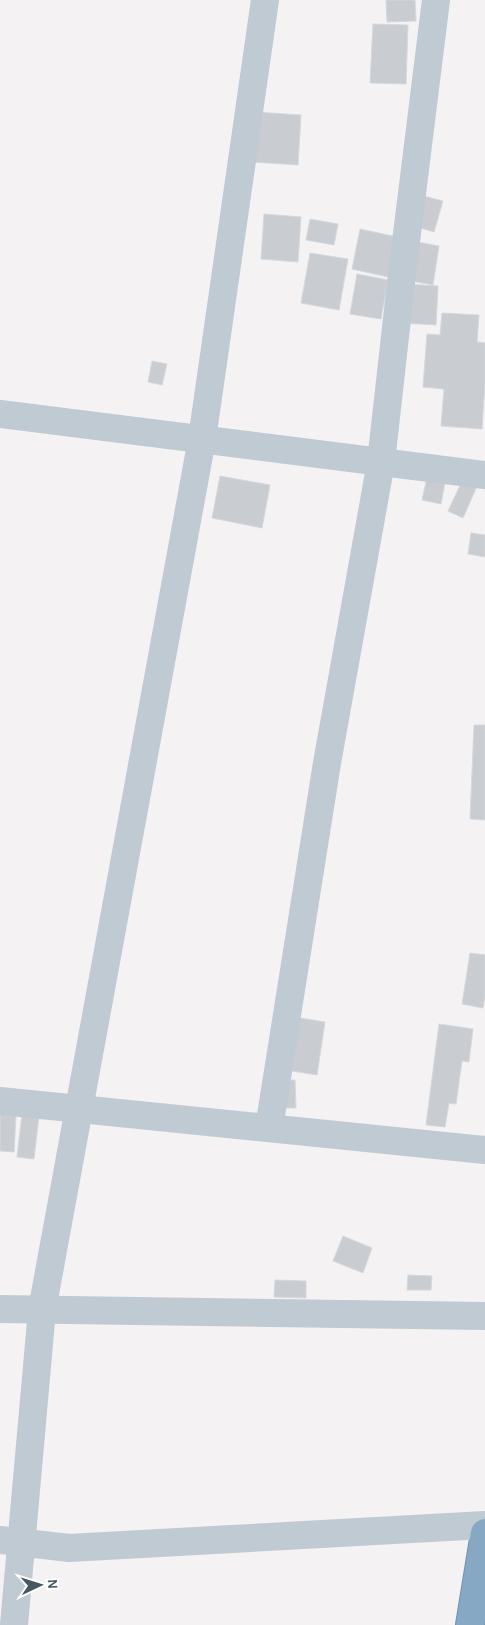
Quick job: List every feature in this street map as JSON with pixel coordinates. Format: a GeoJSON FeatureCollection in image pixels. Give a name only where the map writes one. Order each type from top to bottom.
{"type":"FeatureCollection","features":[{"type":"Feature","properties":{"kind":"highway"},"geometry":{"type":"LineString","coordinates":[[470,1625],[485,1533]]}},
{"type":"Feature","properties":{"kind":"street"},"geometry":{"type":"LineString","coordinates":[[14,1625],[11,1541],[42,1310],[202,439],[265,0]]}},
{"type":"Feature","properties":{"kind":"street"},"geometry":{"type":"LineString","coordinates":[[269,1128],[327,764],[381,462],[436,0]]}},
{"type":"Feature","properties":{"kind":"street"},"geometry":{"type":"LineString","coordinates":[[0,414],[485,475]]}},
{"type":"Feature","properties":{"kind":"street"},"geometry":{"type":"LineString","coordinates":[[0,1102],[485,1150]]}},
{"type":"Feature","properties":{"kind":"street"},"geometry":{"type":"LineString","coordinates":[[0,1309],[485,1316]]}},
{"type":"Feature","properties":{"kind":"street"},"geometry":{"type":"LineString","coordinates":[[11,1541],[69,1548],[485,1525]]}},
{"type":"Feature","properties":{"kind":"building"},"geometry":{"type":"Polygon","coordinates":[[[386,0],[415,0],[416,21],[387,22],[386,0]]]}},
{"type":"Feature","properties":{"kind":"building"},"geometry":{"type":"Polygon","coordinates":[[[373,24],[408,25],[406,84],[370,83],[373,24]]]}},
{"type":"Feature","properties":{"kind":"building"},"geometry":{"type":"Polygon","coordinates":[[[255,112],[301,115],[298,165],[252,162],[255,112]]]}},
{"type":"Feature","properties":{"kind":"building"},"geometry":{"type":"Polygon","coordinates":[[[416,194],[443,201],[434,232],[407,224],[416,194]]]}},
{"type":"Feature","properties":{"kind":"building"},"geometry":{"type":"Polygon","coordinates":[[[264,214],[301,217],[298,262],[261,259],[264,214]]]}},
{"type":"Feature","properties":{"kind":"building"},"geometry":{"type":"Polygon","coordinates":[[[310,219],[338,224],[334,245],[306,240],[310,219]]]}},
{"type":"Feature","properties":{"kind":"building"},"geometry":{"type":"Polygon","coordinates":[[[360,229],[397,237],[388,277],[352,269],[360,229]]]}},
{"type":"Feature","properties":{"kind":"building"},"geometry":{"type":"Polygon","coordinates":[[[412,241],[439,246],[433,285],[406,280],[412,241]]]}},
{"type":"Feature","properties":{"kind":"building"},"geometry":{"type":"Polygon","coordinates":[[[310,253],[348,259],[339,310],[301,303],[310,253]]]}},
{"type":"Feature","properties":{"kind":"building"},"geometry":{"type":"Polygon","coordinates":[[[357,274],[388,280],[381,319],[350,314],[357,274]]]}},
{"type":"Feature","properties":{"kind":"building"},"geometry":{"type":"Polygon","coordinates":[[[404,284],[438,286],[436,325],[401,323],[404,284]]]}},
{"type":"Feature","properties":{"kind":"building"},"geometry":{"type":"Polygon","coordinates":[[[442,313],[479,315],[477,342],[485,343],[482,429],[441,426],[444,389],[423,387],[427,334],[440,335],[442,313]]]}},
{"type":"Feature","properties":{"kind":"building"},"geometry":{"type":"Polygon","coordinates":[[[152,361],[167,364],[162,385],[148,382],[152,361]]]}},
{"type":"Feature","properties":{"kind":"building"},"geometry":{"type":"Polygon","coordinates":[[[428,473],[446,477],[441,504],[422,500],[428,473]]]}},
{"type":"Feature","properties":{"kind":"building"},"geometry":{"type":"Polygon","coordinates":[[[220,476],[270,485],[262,528],[212,518],[220,476]]]}},
{"type":"Feature","properties":{"kind":"building"},"geometry":{"type":"Polygon","coordinates":[[[464,477],[478,484],[463,518],[448,511],[464,477]]]}},
{"type":"Feature","properties":{"kind":"building"},"geometry":{"type":"Polygon","coordinates":[[[471,533],[485,535],[485,557],[468,554],[471,533]]]}},
{"type":"Feature","properties":{"kind":"building"},"geometry":{"type":"Polygon","coordinates":[[[474,725],[485,725],[485,820],[470,819],[474,725]]]}},
{"type":"Feature","properties":{"kind":"building"},"geometry":{"type":"Polygon","coordinates":[[[470,953],[485,955],[485,997],[483,1008],[462,1004],[470,953]]]}},
{"type":"Feature","properties":{"kind":"building"},"geometry":{"type":"Polygon","coordinates":[[[294,1017],[325,1022],[317,1075],[286,1070],[294,1017]]]}},
{"type":"Feature","properties":{"kind":"building"},"geometry":{"type":"Polygon","coordinates":[[[439,1024],[473,1029],[469,1062],[462,1061],[456,1104],[449,1103],[445,1127],[426,1125],[439,1024]]]}},
{"type":"Feature","properties":{"kind":"building"},"geometry":{"type":"Polygon","coordinates":[[[284,1080],[295,1080],[296,1108],[286,1108],[284,1080]]]}},
{"type":"Feature","properties":{"kind":"building"},"geometry":{"type":"Polygon","coordinates":[[[0,1114],[16,1115],[14,1152],[0,1151],[0,1114]]]}},
{"type":"Feature","properties":{"kind":"building"},"geometry":{"type":"Polygon","coordinates":[[[22,1114],[39,1116],[34,1159],[17,1157],[22,1114]]]}},
{"type":"Feature","properties":{"kind":"building"},"geometry":{"type":"Polygon","coordinates":[[[343,1236],[372,1248],[363,1273],[333,1261],[343,1236]]]}},
{"type":"Feature","properties":{"kind":"building"},"geometry":{"type":"Polygon","coordinates":[[[408,1275],[432,1276],[431,1290],[407,1290],[408,1275]]]}},
{"type":"Feature","properties":{"kind":"building"},"geometry":{"type":"Polygon","coordinates":[[[275,1280],[306,1281],[306,1298],[274,1297],[275,1280]]]}}]}
